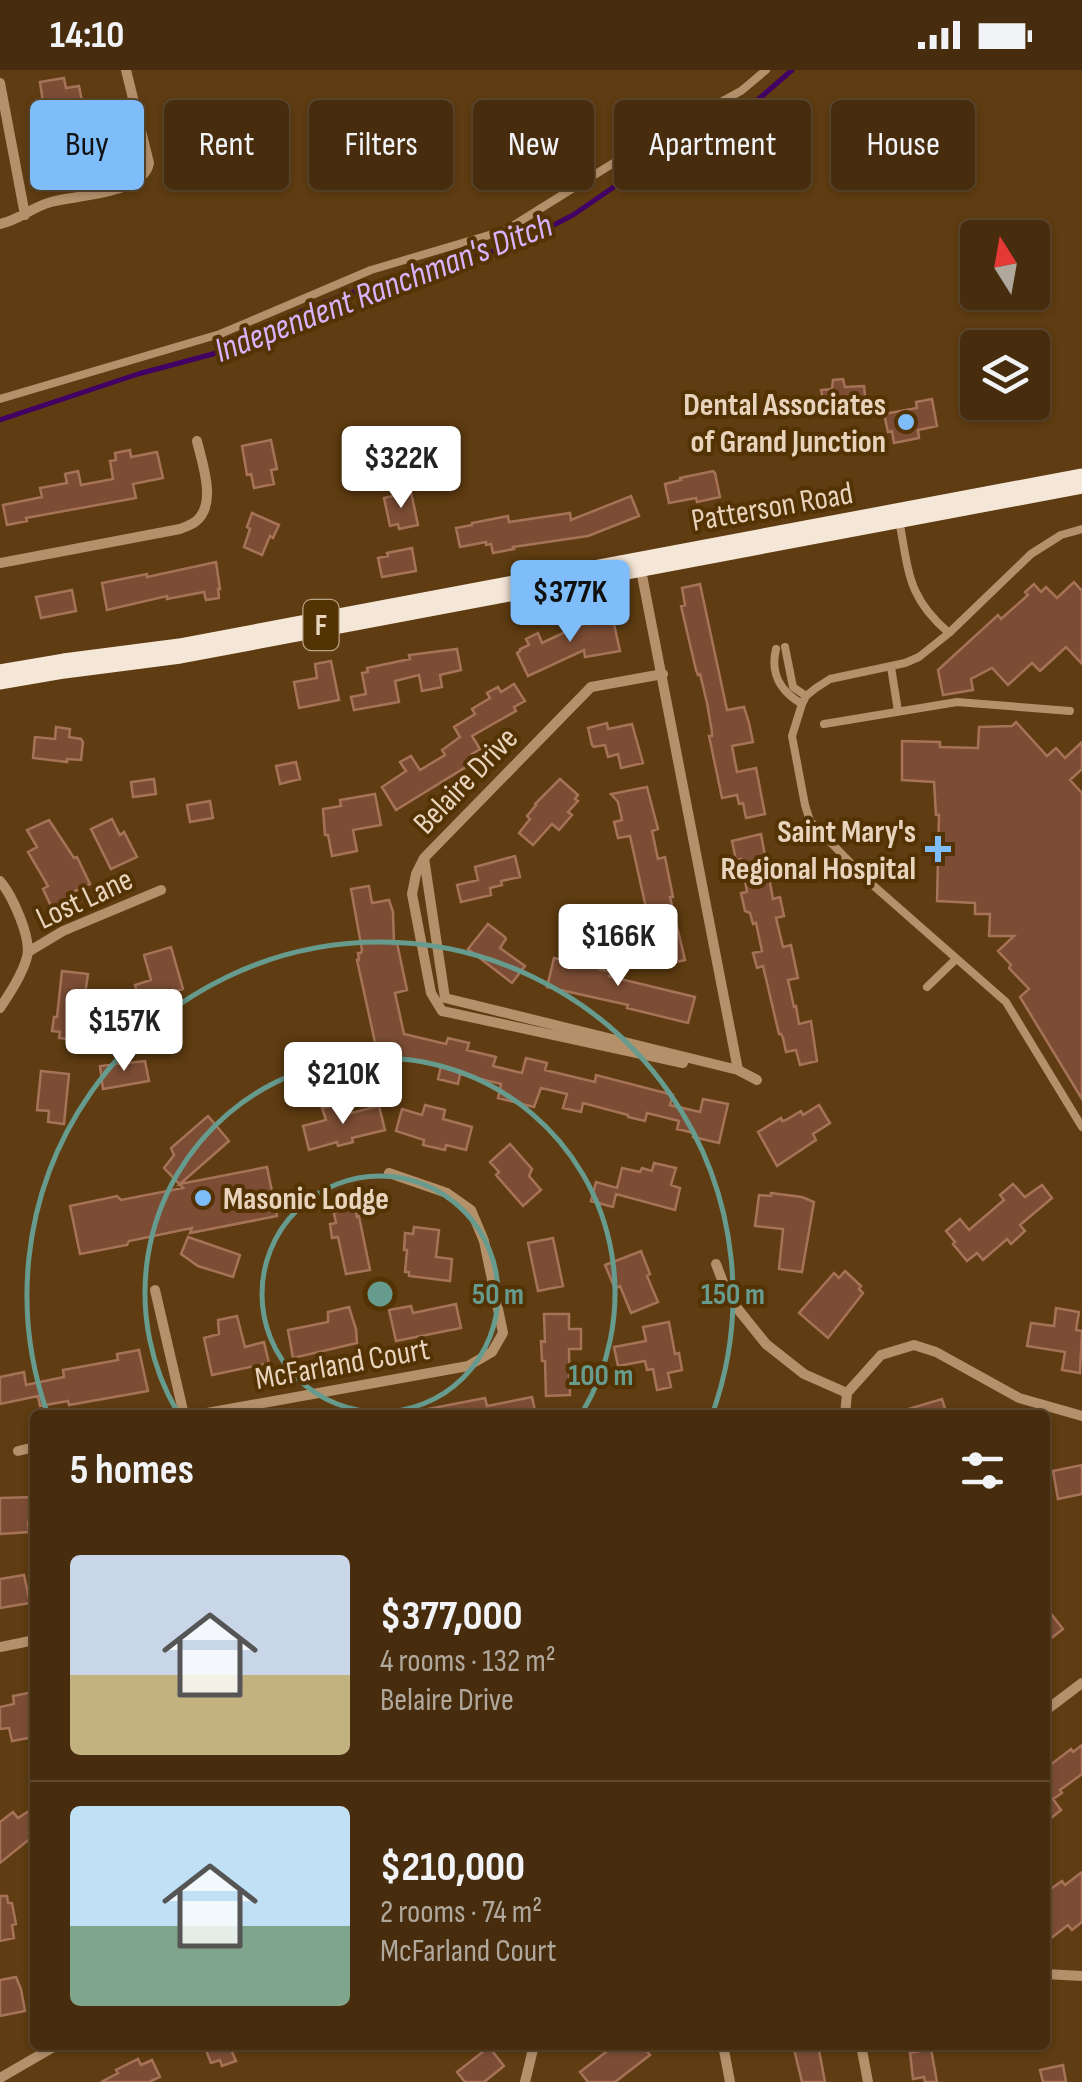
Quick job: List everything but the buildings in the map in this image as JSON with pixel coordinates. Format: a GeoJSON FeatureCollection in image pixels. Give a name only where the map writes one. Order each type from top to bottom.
{"type":"FeatureCollection","features":[{"type":"Feature","properties":{"kind":"main road","name":"Patterson Road"},"geometry":{"type":"LineString","coordinates":[[0,677],[180,651],[1082,481]]}},
{"type":"Feature","properties":{"kind":"street"},"geometry":{"type":"LineString","coordinates":[[0,224],[26,216],[37,206],[120,188],[148,172],[126,70]]}},
{"type":"Feature","properties":{"kind":"street"},"geometry":{"type":"LineString","coordinates":[[0,83],[26,216]]}},
{"type":"Feature","properties":{"kind":"street"},"geometry":{"type":"LineString","coordinates":[[0,563],[180,529],[199,520],[206,507],[207,488],[197,441]]}},
{"type":"Feature","properties":{"kind":"street"},"geometry":{"type":"LineString","coordinates":[[640,563],[738,1070]]}},
{"type":"Feature","properties":{"kind":"street","name":"Belaire Drive"},"geometry":{"type":"LineString","coordinates":[[663,674],[591,687],[424,858],[445,998],[738,1070]]}},
{"type":"Feature","properties":{"kind":"street"},"geometry":{"type":"LineString","coordinates":[[424,858],[412,894],[431,993],[442,1011],[728,1073],[738,1070],[758,1080]]}},
{"type":"Feature","properties":{"kind":"street"},"geometry":{"type":"LineString","coordinates":[[0,881],[8,890],[28,952],[0,1008]]}},
{"type":"Feature","properties":{"kind":"street","name":"Lost Lane"},"geometry":{"type":"LineString","coordinates":[[28,952],[63,931],[161,890]]}},
{"type":"Feature","properties":{"kind":"street","name":"McFarland Court"},"geometry":{"type":"LineString","coordinates":[[224,1410],[468,1366],[492,1352],[503,1333],[484,1241],[471,1210],[447,1193],[388,1172]]}},
{"type":"Feature","properties":{"kind":"street"},"geometry":{"type":"LineString","coordinates":[[716,1264],[730,1298],[766,1344],[804,1374],[846,1393]]}},
{"type":"Feature","properties":{"kind":"street"},"geometry":{"type":"LineString","coordinates":[[155,1290],[183,1410]]}},
{"type":"Feature","properties":{"kind":"street"},"geometry":{"type":"LineString","coordinates":[[846,1410],[846,1393],[881,1356],[914,1345],[936,1352],[1019,1398],[1082,1416]]}},
{"type":"Feature","properties":{"kind":"street"},"geometry":{"type":"LineString","coordinates":[[18,1450],[30,1448]]}},
{"type":"Feature","properties":{"kind":"street"},"geometry":{"type":"LineString","coordinates":[[0,1647],[30,1641]]}},
{"type":"Feature","properties":{"kind":"street"},"geometry":{"type":"LineString","coordinates":[[1050,1707],[1082,1683]]}},
{"type":"Feature","properties":{"kind":"street"},"geometry":{"type":"LineString","coordinates":[[1050,1974],[1082,1976]]}},
{"type":"Feature","properties":{"kind":"street"},"geometry":{"type":"LineString","coordinates":[[0,2078],[47,2050]]}},
{"type":"Feature","properties":{"kind":"street"},"geometry":{"type":"LineString","coordinates":[[525,2082],[533,2050]]}},
{"type":"Feature","properties":{"kind":"street"},"geometry":{"type":"LineString","coordinates":[[724,2050],[730,2082]]}},
{"type":"Feature","properties":{"kind":"street"},"geometry":{"type":"LineString","coordinates":[[862,2050],[868,2082]]}},
{"type":"Feature","properties":{"kind":"lane"},"geometry":{"type":"LineString","coordinates":[[0,398],[220,334],[371,270],[506,230],[652,140],[742,91],[766,70]]}},
{"type":"Feature","properties":{"kind":"lane"},"geometry":{"type":"LineString","coordinates":[[898,516],[916,595],[928,614],[949,633]]}},
{"type":"Feature","properties":{"kind":"lane"},"geometry":{"type":"LineString","coordinates":[[1082,529],[1061,535],[1031,554],[949,633],[918,657],[830,680],[804,700],[792,744],[810,822],[867,880],[1006,1002],[1082,1127]]}},
{"type":"Feature","properties":{"kind":"lane"},"geometry":{"type":"LineString","coordinates":[[780,648],[794,687],[804,700]]}},
{"type":"Feature","properties":{"kind":"lane"},"geometry":{"type":"LineString","coordinates":[[890,667],[898,711]]}},
{"type":"Feature","properties":{"kind":"lane"},"geometry":{"type":"LineString","coordinates":[[824,724],[957,702],[1070,711]]}},
{"type":"Feature","properties":{"kind":"lane"},"geometry":{"type":"LineString","coordinates":[[928,987],[956,960]]}},
{"type":"Feature","properties":{"kind":"lane"},"geometry":{"type":"LineString","coordinates":[[1025,1031],[1036,1023]]}},
{"type":"Feature","properties":{"kind":"lane"},"geometry":{"type":"LineString","coordinates":[[1057,1084],[1068,1076]]}},
{"type":"Feature","properties":{"kind":"waterway","name":"Independent Ranchman's Ditch"},"geometry":{"type":"LineString","coordinates":[[0,420],[138,374],[213,354],[309,308],[525,240],[746,110],[792,70]]}},
{"type":"Feature","properties":{"kind":"place","name":"Dental Associates of Grand Junction"},"geometry":{"type":"Point","coordinates":[906,422]}},
{"type":"Feature","properties":{"kind":"place","name":"Saint Mary's Regional Hospital"},"geometry":{"type":"Point","coordinates":[938,849]}},
{"type":"Feature","properties":{"kind":"place","name":"Masonic Lodge"},"geometry":{"type":"Point","coordinates":[203,1198]}}]}
